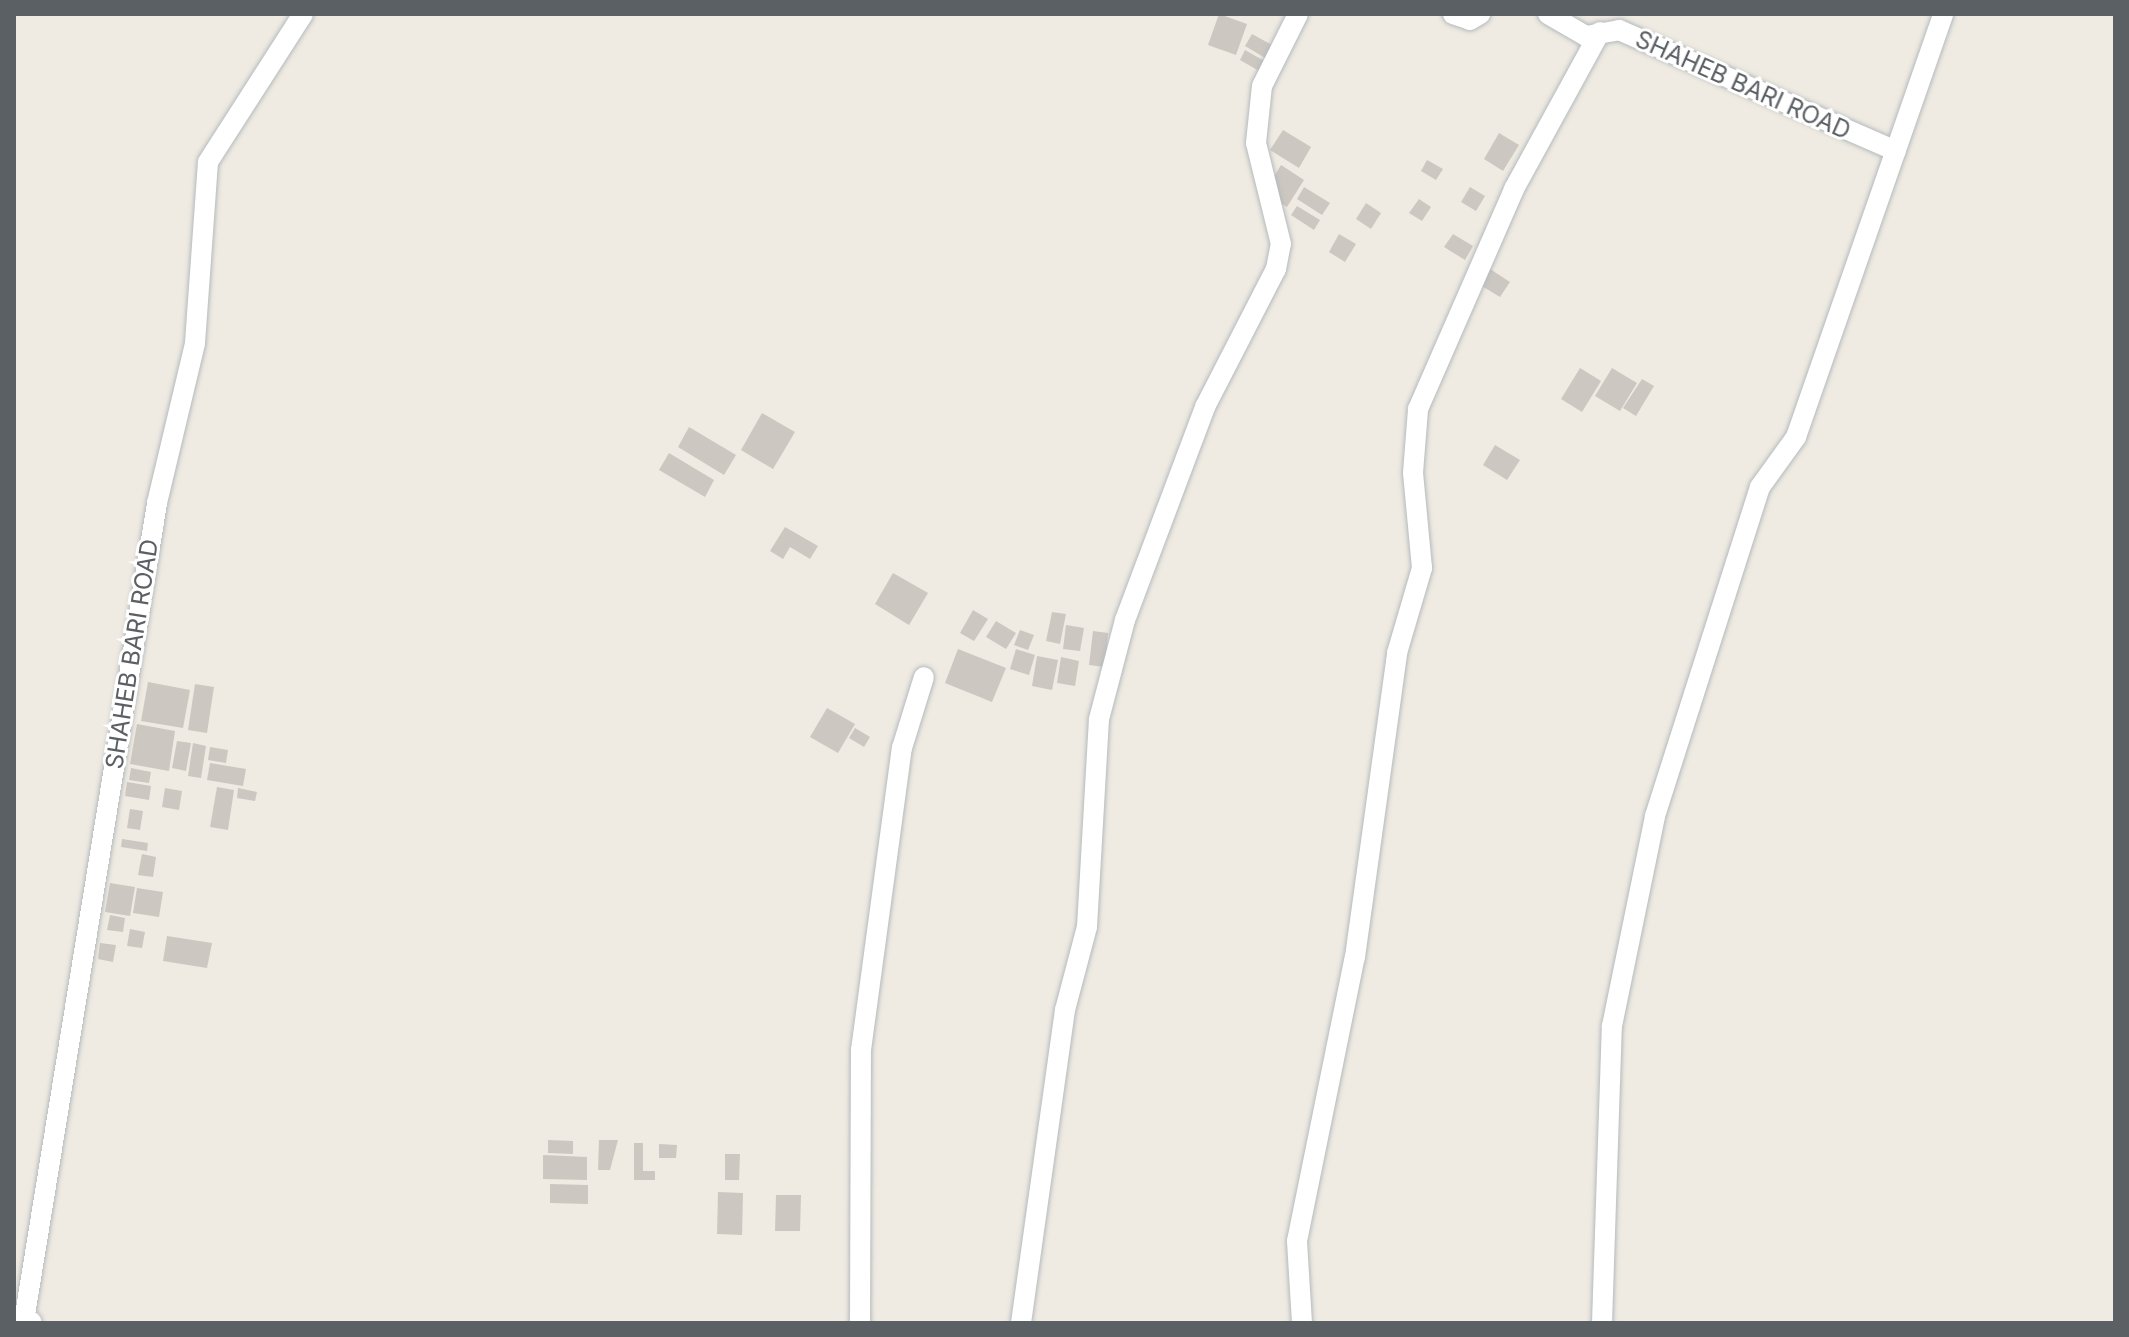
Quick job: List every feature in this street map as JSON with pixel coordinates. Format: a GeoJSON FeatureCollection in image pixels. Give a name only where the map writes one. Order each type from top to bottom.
{"type":"FeatureCollection","features":[{"type":"Feature","properties":{"kind":"street","name":"SHAHEB BARI ROAD"},"geometry":{"type":"LineString","coordinates":[[23,1321],[157,503],[195,343],[208,162],[303,14]]}},
{"type":"Feature","properties":{"kind":"street"},"geometry":{"type":"LineString","coordinates":[[1021,1323],[1065,1010],[1087,927],[1099,719],[1125,620],[1205,407],[1276,269],[1281,244],[1256,143],[1262,86],[1298,14]]}},
{"type":"Feature","properties":{"kind":"street"},"geometry":{"type":"LineString","coordinates":[[1453,14],[1470,20],[1480,14]]}},
{"type":"Feature","properties":{"kind":"street","name":"SHAHEB BARI ROAD"},"geometry":{"type":"LineString","coordinates":[[1548,14],[1586,36],[1619,30],[1896,151]]}},
{"type":"Feature","properties":{"kind":"street"},"geometry":{"type":"LineString","coordinates":[[1602,1323],[1612,1026],[1655,816],[1760,487],[1796,437],[1943,14]]}},
{"type":"Feature","properties":{"kind":"street"},"geometry":{"type":"LineString","coordinates":[[1302,1323],[1297,1241],[1355,957],[1397,653],[1422,568],[1413,473],[1418,409],[1514,189],[1600,32]]}},
{"type":"Feature","properties":{"kind":"street"},"geometry":{"type":"LineString","coordinates":[[860,1323],[866,1234],[861,1050],[902,748],[924,677]]}},
{"type":"Feature","properties":{"kind":"building"},"geometry":{"type":"Polygon","coordinates":[[[1219,14],[1247,24],[1236,55],[1208,45],[1219,14]]]}},
{"type":"Feature","properties":{"kind":"building"},"geometry":{"type":"Polygon","coordinates":[[[1252,34],[1274,46],[1267,59],[1245,46],[1252,34]]]}},
{"type":"Feature","properties":{"kind":"building"},"geometry":{"type":"Polygon","coordinates":[[[1245,50],[1266,62],[1261,72],[1240,60],[1245,50]]]}},
{"type":"Feature","properties":{"kind":"building"},"geometry":{"type":"Polygon","coordinates":[[[1283,130],[1311,147],[1299,168],[1270,150],[1283,130]]]}},
{"type":"Feature","properties":{"kind":"building"},"geometry":{"type":"Polygon","coordinates":[[[1499,133],[1519,145],[1503,171],[1484,159],[1499,133]]]}},
{"type":"Feature","properties":{"kind":"building"},"geometry":{"type":"Polygon","coordinates":[[[1427,160],[1443,169],[1436,180],[1421,171],[1427,160]]]}},
{"type":"Feature","properties":{"kind":"building"},"geometry":{"type":"Polygon","coordinates":[[[1281,165],[1304,180],[1287,207],[1264,193],[1281,165]]]}},
{"type":"Feature","properties":{"kind":"building"},"geometry":{"type":"Polygon","coordinates":[[[1304,187],[1330,203],[1322,215],[1297,199],[1304,187]]]}},
{"type":"Feature","properties":{"kind":"building"},"geometry":{"type":"Polygon","coordinates":[[[1470,187],[1485,196],[1476,211],[1461,202],[1470,187]]]}},
{"type":"Feature","properties":{"kind":"building"},"geometry":{"type":"Polygon","coordinates":[[[1419,199],[1431,207],[1422,221],[1409,213],[1419,199]]]}},
{"type":"Feature","properties":{"kind":"building"},"geometry":{"type":"Polygon","coordinates":[[[1366,203],[1381,213],[1371,229],[1356,219],[1366,203]]]}},
{"type":"Feature","properties":{"kind":"building"},"geometry":{"type":"Polygon","coordinates":[[[1297,206],[1320,220],[1314,230],[1291,215],[1297,206]]]}},
{"type":"Feature","properties":{"kind":"building"},"geometry":{"type":"Polygon","coordinates":[[[1339,234],[1356,244],[1345,262],[1329,252],[1339,234]]]}},
{"type":"Feature","properties":{"kind":"building"},"geometry":{"type":"Polygon","coordinates":[[[1453,234],[1473,246],[1465,260],[1444,247],[1453,234]]]}},
{"type":"Feature","properties":{"kind":"building"},"geometry":{"type":"Polygon","coordinates":[[[1487,267],[1510,282],[1500,297],[1477,283],[1487,267]]]}},
{"type":"Feature","properties":{"kind":"building"},"geometry":{"type":"Polygon","coordinates":[[[1580,368],[1601,381],[1582,412],[1561,399],[1580,368]]]}},
{"type":"Feature","properties":{"kind":"building"},"geometry":{"type":"Polygon","coordinates":[[[1612,368],[1637,383],[1620,411],[1595,396],[1612,368]]]}},
{"type":"Feature","properties":{"kind":"building"},"geometry":{"type":"Polygon","coordinates":[[[1642,379],[1654,386],[1636,416],[1623,408],[1642,379]]]}},
{"type":"Feature","properties":{"kind":"building"},"geometry":{"type":"Polygon","coordinates":[[[762,413],[795,432],[773,469],[741,450],[762,413]]]}},
{"type":"Feature","properties":{"kind":"building"},"geometry":{"type":"Polygon","coordinates":[[[689,427],[736,455],[724,475],[678,447],[689,427]]]}},
{"type":"Feature","properties":{"kind":"building"},"geometry":{"type":"Polygon","coordinates":[[[1495,445],[1520,460],[1507,480],[1483,465],[1495,445]]]}},
{"type":"Feature","properties":{"kind":"building"},"geometry":{"type":"Polygon","coordinates":[[[669,453],[714,480],[705,497],[659,470],[669,453]]]}},
{"type":"Feature","properties":{"kind":"building"},"geometry":{"type":"Polygon","coordinates":[[[785,527],[818,546],[810,559],[790,547],[783,559],[770,551],[785,527]]]}},
{"type":"Feature","properties":{"kind":"building"},"geometry":{"type":"Polygon","coordinates":[[[893,573],[928,593],[909,625],[875,604],[893,573]]]}},
{"type":"Feature","properties":{"kind":"building"},"geometry":{"type":"Polygon","coordinates":[[[973,610],[988,619],[974,641],[960,633],[973,610]]]}},
{"type":"Feature","properties":{"kind":"building"},"geometry":{"type":"Polygon","coordinates":[[[1052,612],[1066,614],[1060,644],[1046,641],[1052,612]]]}},
{"type":"Feature","properties":{"kind":"building"},"geometry":{"type":"Polygon","coordinates":[[[996,621],[1016,633],[1006,649],[986,637],[996,621]]]}},
{"type":"Feature","properties":{"kind":"building"},"geometry":{"type":"Polygon","coordinates":[[[1066,625],[1084,628],[1080,651],[1063,649],[1066,625]]]}},
{"type":"Feature","properties":{"kind":"building"},"geometry":{"type":"Polygon","coordinates":[[[1020,630],[1034,635],[1028,650],[1014,645],[1020,630]]]}},
{"type":"Feature","properties":{"kind":"building"},"geometry":{"type":"Polygon","coordinates":[[[1093,631],[1108,633],[1105,667],[1089,665],[1093,631]]]}},
{"type":"Feature","properties":{"kind":"building"},"geometry":{"type":"Polygon","coordinates":[[[958,649],[1006,668],[992,702],[945,683],[958,649]]]}},
{"type":"Feature","properties":{"kind":"building"},"geometry":{"type":"Polygon","coordinates":[[[1016,649],[1035,655],[1029,675],[1010,669],[1016,649]]]}},
{"type":"Feature","properties":{"kind":"building"},"geometry":{"type":"Polygon","coordinates":[[[1037,656],[1058,660],[1052,690],[1032,686],[1037,656]]]}},
{"type":"Feature","properties":{"kind":"building"},"geometry":{"type":"Polygon","coordinates":[[[1061,657],[1079,661],[1075,686],[1057,683],[1061,657]]]}},
{"type":"Feature","properties":{"kind":"building"},"geometry":{"type":"Polygon","coordinates":[[[148,682],[190,690],[183,728],[141,721],[148,682]]]}},
{"type":"Feature","properties":{"kind":"building"},"geometry":{"type":"Polygon","coordinates":[[[195,684],[214,687],[207,733],[188,730],[195,684]]]}},
{"type":"Feature","properties":{"kind":"building"},"geometry":{"type":"Polygon","coordinates":[[[827,708],[855,724],[838,753],[810,737],[827,708]]]}},
{"type":"Feature","properties":{"kind":"building"},"geometry":{"type":"Polygon","coordinates":[[[137,724],[175,731],[169,771],[130,764],[137,724]]]}},
{"type":"Feature","properties":{"kind":"building"},"geometry":{"type":"Polygon","coordinates":[[[855,728],[870,737],[864,747],[849,738],[855,728]]]}},
{"type":"Feature","properties":{"kind":"building"},"geometry":{"type":"Polygon","coordinates":[[[177,741],[191,743],[186,771],[172,768],[177,741]]]}},
{"type":"Feature","properties":{"kind":"building"},"geometry":{"type":"Polygon","coordinates":[[[193,743],[206,746],[201,778],[188,776],[193,743]]]}},
{"type":"Feature","properties":{"kind":"building"},"geometry":{"type":"Polygon","coordinates":[[[210,747],[228,750],[226,763],[208,760],[210,747]]]}},
{"type":"Feature","properties":{"kind":"building"},"geometry":{"type":"Polygon","coordinates":[[[210,763],[246,769],[243,786],[207,780],[210,763]]]}},
{"type":"Feature","properties":{"kind":"building"},"geometry":{"type":"Polygon","coordinates":[[[131,768],[151,772],[149,783],[129,780],[131,768]]]}},
{"type":"Feature","properties":{"kind":"building"},"geometry":{"type":"Polygon","coordinates":[[[127,782],[151,786],[149,800],[125,796],[127,782]]]}},
{"type":"Feature","properties":{"kind":"building"},"geometry":{"type":"Polygon","coordinates":[[[217,787],[234,790],[228,830],[210,827],[217,787]]]}},
{"type":"Feature","properties":{"kind":"building"},"geometry":{"type":"Polygon","coordinates":[[[165,788],[182,791],[179,810],[162,807],[165,788]]]}},
{"type":"Feature","properties":{"kind":"building"},"geometry":{"type":"Polygon","coordinates":[[[238,788],[257,792],[255,801],[237,798],[238,788]]]}},
{"type":"Feature","properties":{"kind":"building"},"geometry":{"type":"Polygon","coordinates":[[[130,809],[143,811],[140,830],[127,828],[130,809]]]}},
{"type":"Feature","properties":{"kind":"building"},"geometry":{"type":"Polygon","coordinates":[[[122,839],[148,843],[147,851],[121,847],[122,839]]]}},
{"type":"Feature","properties":{"kind":"building"},"geometry":{"type":"Polygon","coordinates":[[[142,854],[156,857],[153,877],[138,875],[142,854]]]}},
{"type":"Feature","properties":{"kind":"building"},"geometry":{"type":"Polygon","coordinates":[[[110,883],[135,887],[130,916],[105,912],[110,883]]]}},
{"type":"Feature","properties":{"kind":"building"},"geometry":{"type":"Polygon","coordinates":[[[137,888],[163,892],[159,917],[133,913],[137,888]]]}},
{"type":"Feature","properties":{"kind":"building"},"geometry":{"type":"Polygon","coordinates":[[[110,915],[125,918],[123,932],[107,930],[110,915]]]}},
{"type":"Feature","properties":{"kind":"building"},"geometry":{"type":"Polygon","coordinates":[[[130,929],[145,932],[142,948],[127,946],[130,929]]]}},
{"type":"Feature","properties":{"kind":"building"},"geometry":{"type":"Polygon","coordinates":[[[167,936],[212,943],[207,968],[163,961],[167,936]]]}},
{"type":"Feature","properties":{"kind":"building"},"geometry":{"type":"Polygon","coordinates":[[[100,943],[116,945],[113,962],[98,959],[100,943]]]}},
{"type":"Feature","properties":{"kind":"building"},"geometry":{"type":"Polygon","coordinates":[[[548,1140],[573,1141],[573,1154],[548,1153],[548,1140]]]}},
{"type":"Feature","properties":{"kind":"building"},"geometry":{"type":"Polygon","coordinates":[[[599,1140],[618,1140],[610,1170],[598,1170],[599,1140]]]}},
{"type":"Feature","properties":{"kind":"building"},"geometry":{"type":"Polygon","coordinates":[[[634,1143],[643,1143],[643,1171],[655,1171],[655,1180],[634,1180],[634,1143]]]}},
{"type":"Feature","properties":{"kind":"building"},"geometry":{"type":"Polygon","coordinates":[[[659,1144],[677,1145],[676,1158],[659,1158],[659,1144]]]}},
{"type":"Feature","properties":{"kind":"building"},"geometry":{"type":"Polygon","coordinates":[[[725,1154],[740,1154],[739,1180],[725,1180],[725,1154]]]}},
{"type":"Feature","properties":{"kind":"building"},"geometry":{"type":"Polygon","coordinates":[[[543,1155],[587,1157],[587,1180],[543,1179],[543,1155]]]}},
{"type":"Feature","properties":{"kind":"building"},"geometry":{"type":"Polygon","coordinates":[[[550,1184],[588,1185],[588,1204],[550,1203],[550,1184]]]}},
{"type":"Feature","properties":{"kind":"building"},"geometry":{"type":"Polygon","coordinates":[[[718,1192],[743,1193],[742,1235],[717,1234],[718,1192]]]}},
{"type":"Feature","properties":{"kind":"building"},"geometry":{"type":"Polygon","coordinates":[[[776,1195],[801,1195],[800,1231],[775,1231],[776,1195]]]}}]}
